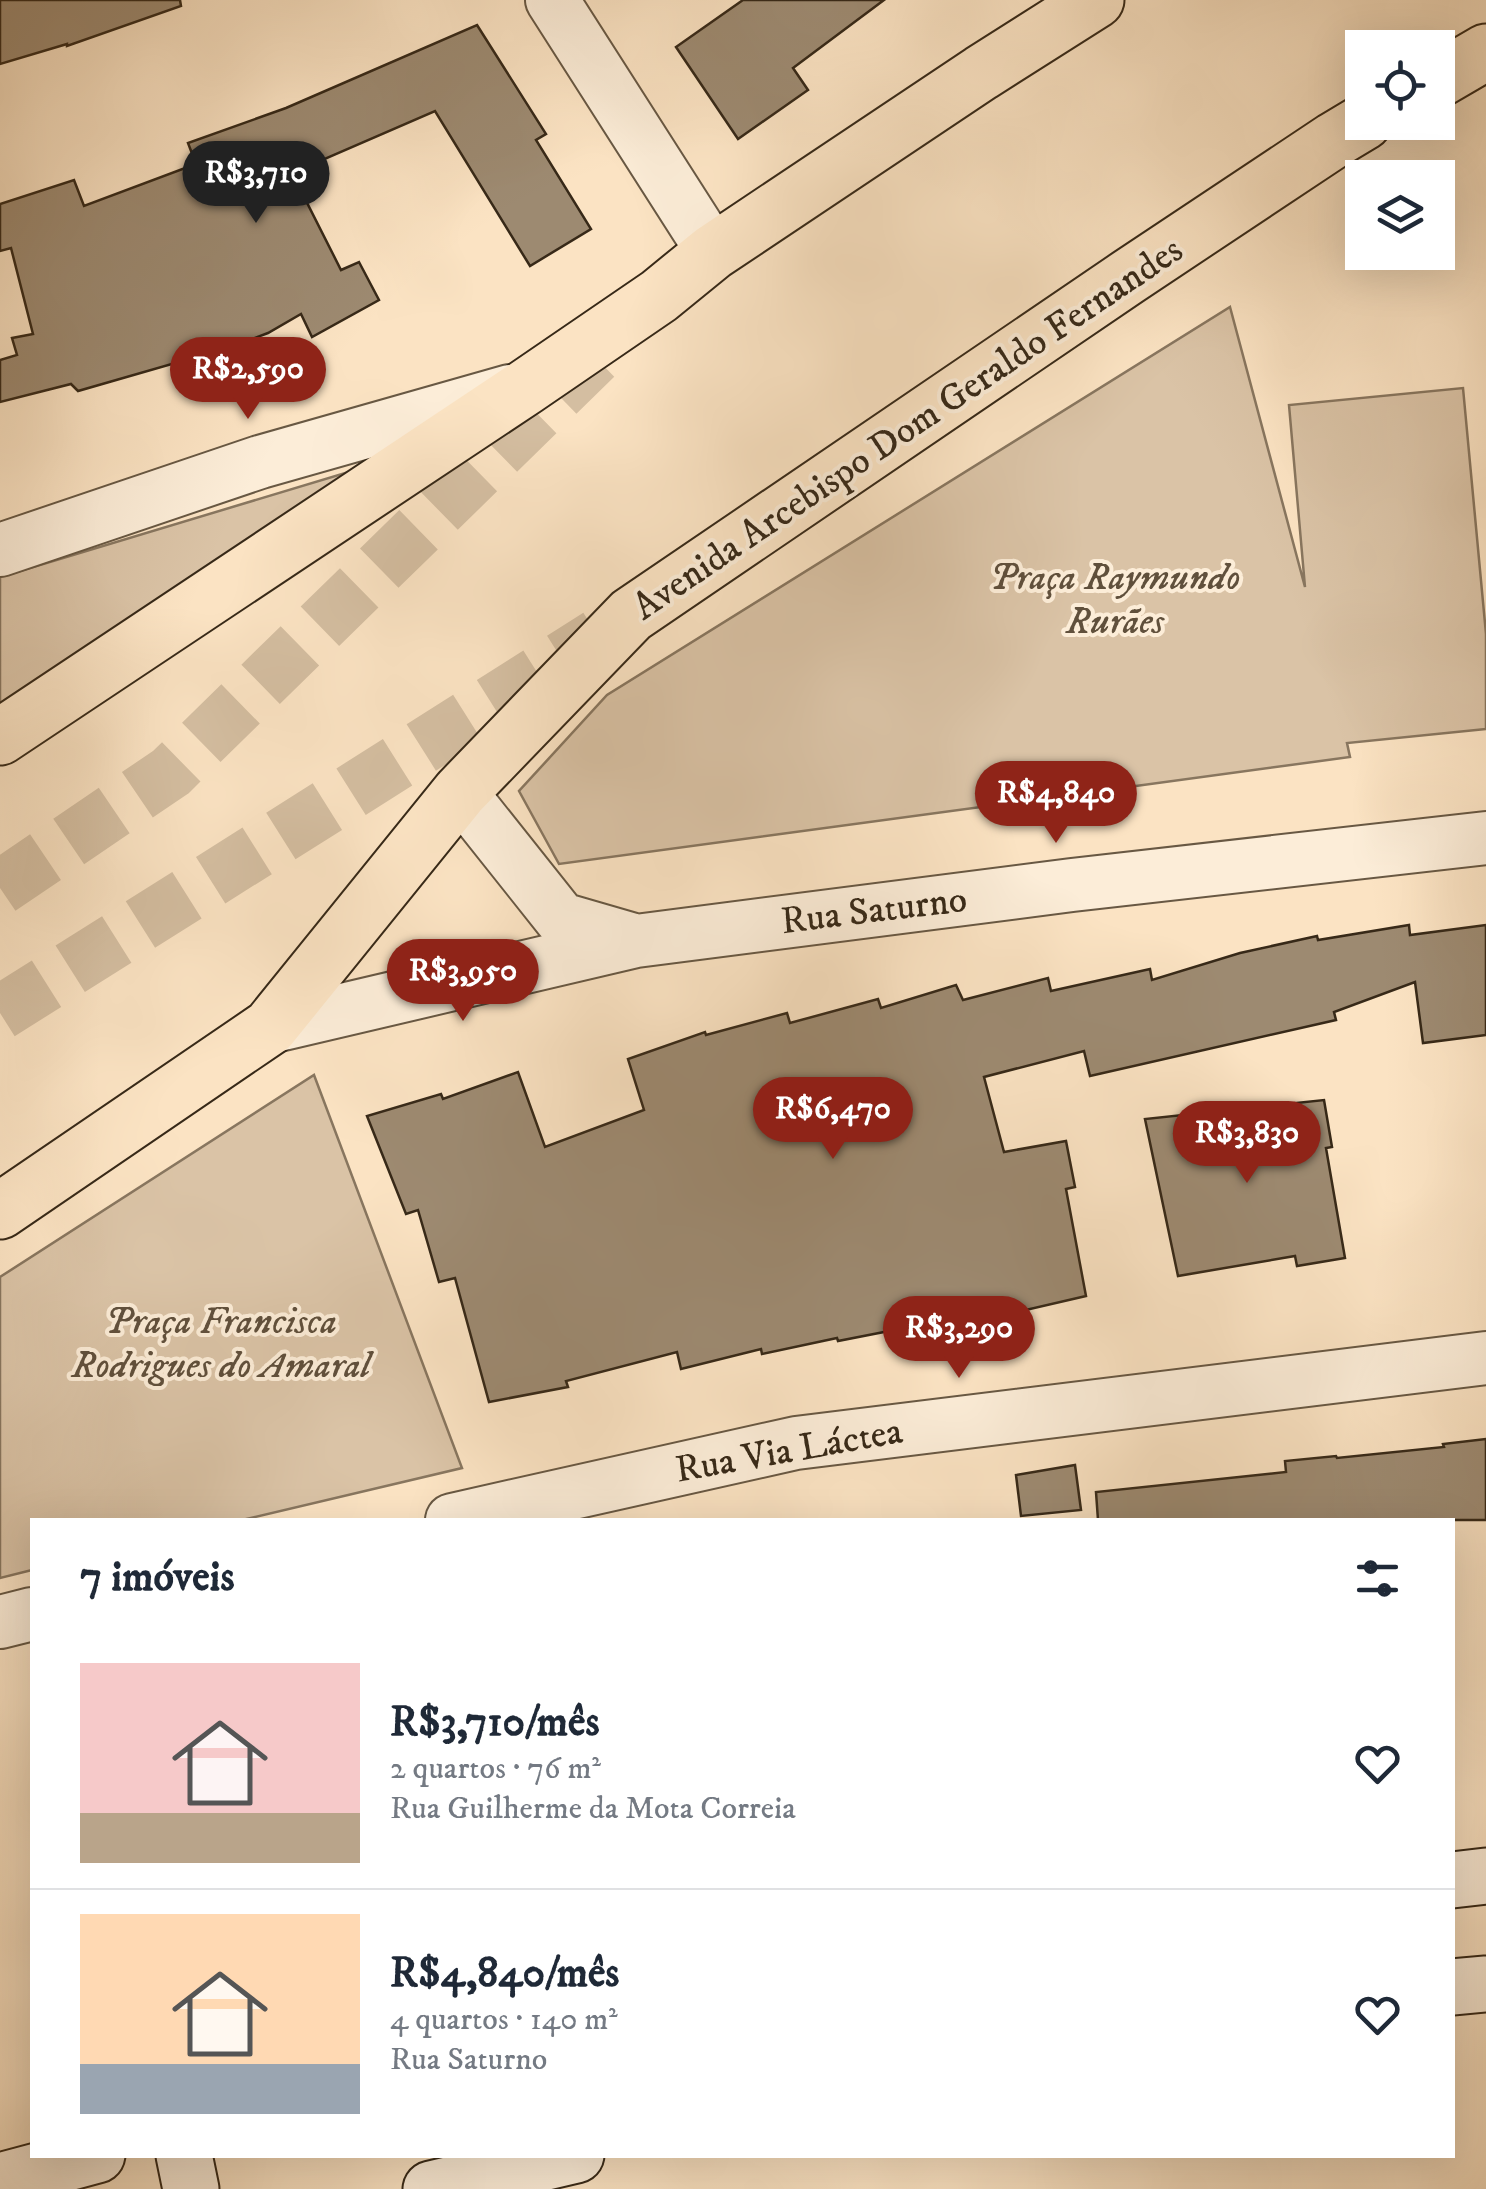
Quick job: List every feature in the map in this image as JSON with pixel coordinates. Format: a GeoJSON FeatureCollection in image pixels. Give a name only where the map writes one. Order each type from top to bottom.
{"type":"FeatureCollection","features":[{"type":"Feature","properties":{"kind":"main road"},"geometry":{"type":"LineString","coordinates":[[0,737],[659,296],[713,252],[1096,0]]}},
{"type":"Feature","properties":{"kind":"main road"},"geometry":{"type":"LineString","coordinates":[[1455,70],[1486,52]]}},
{"type":"Feature","properties":{"kind":"main road","name":"Avenida Arcebispo Dom Geraldo Fernandes"},"geometry":{"type":"LineString","coordinates":[[0,1211],[270,1027],[460,792],[632,615],[1128,276],[1345,133]]}},
{"type":"Feature","properties":{"kind":"street"},"geometry":{"type":"LineString","coordinates":[[552,0],[713,252]]}},
{"type":"Feature","properties":{"kind":"street"},"geometry":{"type":"LineString","coordinates":[[0,550],[260,462],[526,386]]}},
{"type":"Feature","properties":{"kind":"street"},"geometry":{"type":"LineString","coordinates":[[460,792],[561,919],[636,941]]}},
{"type":"Feature","properties":{"kind":"street","name":"Rua Saturno"},"geometry":{"type":"LineString","coordinates":[[270,1027],[636,941],[1072,885],[1486,838]]}},
{"type":"Feature","properties":{"kind":"street","name":"Rua Via Láctea"},"geometry":{"type":"LineString","coordinates":[[461,1518],[796,1443],[1486,1358]]}},
{"type":"Feature","properties":{"kind":"street"},"geometry":{"type":"LineString","coordinates":[[0,1622],[30,1614]]}},
{"type":"Feature","properties":{"kind":"street"},"geometry":{"type":"LineString","coordinates":[[1455,1880],[1486,1876]]}},
{"type":"Feature","properties":{"kind":"street"},"geometry":{"type":"LineString","coordinates":[[1455,1987],[1486,1984]]}},
{"type":"Feature","properties":{"kind":"street"},"geometry":{"type":"LineString","coordinates":[[0,2181],[86,2158]]}},
{"type":"Feature","properties":{"kind":"street"},"geometry":{"type":"LineString","coordinates":[[185,2158],[191,2189]]}},
{"type":"Feature","properties":{"kind":"street"},"geometry":{"type":"LineString","coordinates":[[431,2189],[563,2158]]}},
{"type":"Feature","properties":{"kind":"green space","name":"Praça Raymundo Rurães"},"geometry":{"type":"Polygon","coordinates":[[[1230,307],[1305,587],[1289,405],[1463,388],[1486,634],[1486,729],[1347,743],[1350,757],[559,864],[519,791],[607,695],[1230,307]]]}},
{"type":"Feature","properties":{"kind":"green space"},"geometry":{"type":"Polygon","coordinates":[[[425,449],[0,724],[0,577],[425,449]]]}},
{"type":"Feature","properties":{"kind":"green space","name":"Praça Francisca Rodrigues do Amaral"},"geometry":{"type":"Polygon","coordinates":[[[314,1075],[462,1468],[250,1518],[30,1518],[30,1570],[0,1578],[0,1277],[314,1075]]]}},
{"type":"Feature","properties":{"kind":"building"},"geometry":{"type":"Polygon","coordinates":[[[0,0],[180,0],[181,6],[67,46],[0,64],[0,0]]]}},
{"type":"Feature","properties":{"kind":"building"},"geometry":{"type":"Polygon","coordinates":[[[743,0],[884,0],[793,68],[808,90],[738,139],[676,47],[743,0]]]}},
{"type":"Feature","properties":{"kind":"building"},"geometry":{"type":"Polygon","coordinates":[[[477,25],[546,134],[536,140],[591,229],[530,266],[435,111],[292,173],[341,270],[359,262],[379,300],[312,337],[301,314],[268,333],[183,365],[182,361],[78,391],[71,384],[0,402],[0,360],[17,355],[12,338],[33,334],[11,248],[0,251],[0,204],[74,180],[84,206],[196,164],[188,143],[286,108],[477,25]]]}},
{"type":"Feature","properties":{"kind":"building"},"geometry":{"type":"Polygon","coordinates":[[[1409,925],[1410,935],[1486,925],[1486,1035],[1423,1043],[1415,982],[1334,1012],[1336,1020],[1090,1076],[1084,1051],[984,1077],[1004,1152],[1066,1141],[1075,1187],[1066,1189],[1086,1296],[1004,1315],[1002,1305],[838,1341],[837,1338],[762,1354],[761,1349],[681,1369],[677,1352],[566,1381],[568,1387],[489,1402],[455,1278],[439,1282],[418,1210],[406,1214],[367,1116],[441,1094],[443,1099],[518,1072],[545,1147],[644,1110],[628,1059],[705,1032],[706,1035],[787,1013],[790,1023],[878,999],[881,1008],[956,985],[963,1000],[1048,978],[1051,991],[1150,969],[1152,980],[1240,953],[1317,936],[1318,940],[1409,925]]]}},
{"type":"Feature","properties":{"kind":"building"},"geometry":{"type":"Polygon","coordinates":[[[1324,1100],[1332,1147],[1326,1148],[1345,1258],[1297,1266],[1295,1256],[1178,1276],[1145,1119],[1324,1100]]]}},
{"type":"Feature","properties":{"kind":"building"},"geometry":{"type":"Polygon","coordinates":[[[1486,1439],[1486,1520],[1098,1518],[1096,1492],[1286,1472],[1285,1461],[1444,1447],[1443,1444],[1486,1439]]]}},
{"type":"Feature","properties":{"kind":"building"},"geometry":{"type":"Polygon","coordinates":[[[1075,1465],[1081,1510],[1021,1516],[1016,1475],[1075,1465]]]}},
{"type":"Feature","properties":{"kind":"tunnel"},"geometry":{"type":"LineString","coordinates":[[0,888],[171,772],[595,357]]}},
{"type":"Feature","properties":{"kind":"tunnel"},"geometry":{"type":"LineString","coordinates":[[0,1013],[598,636]]}}]}
